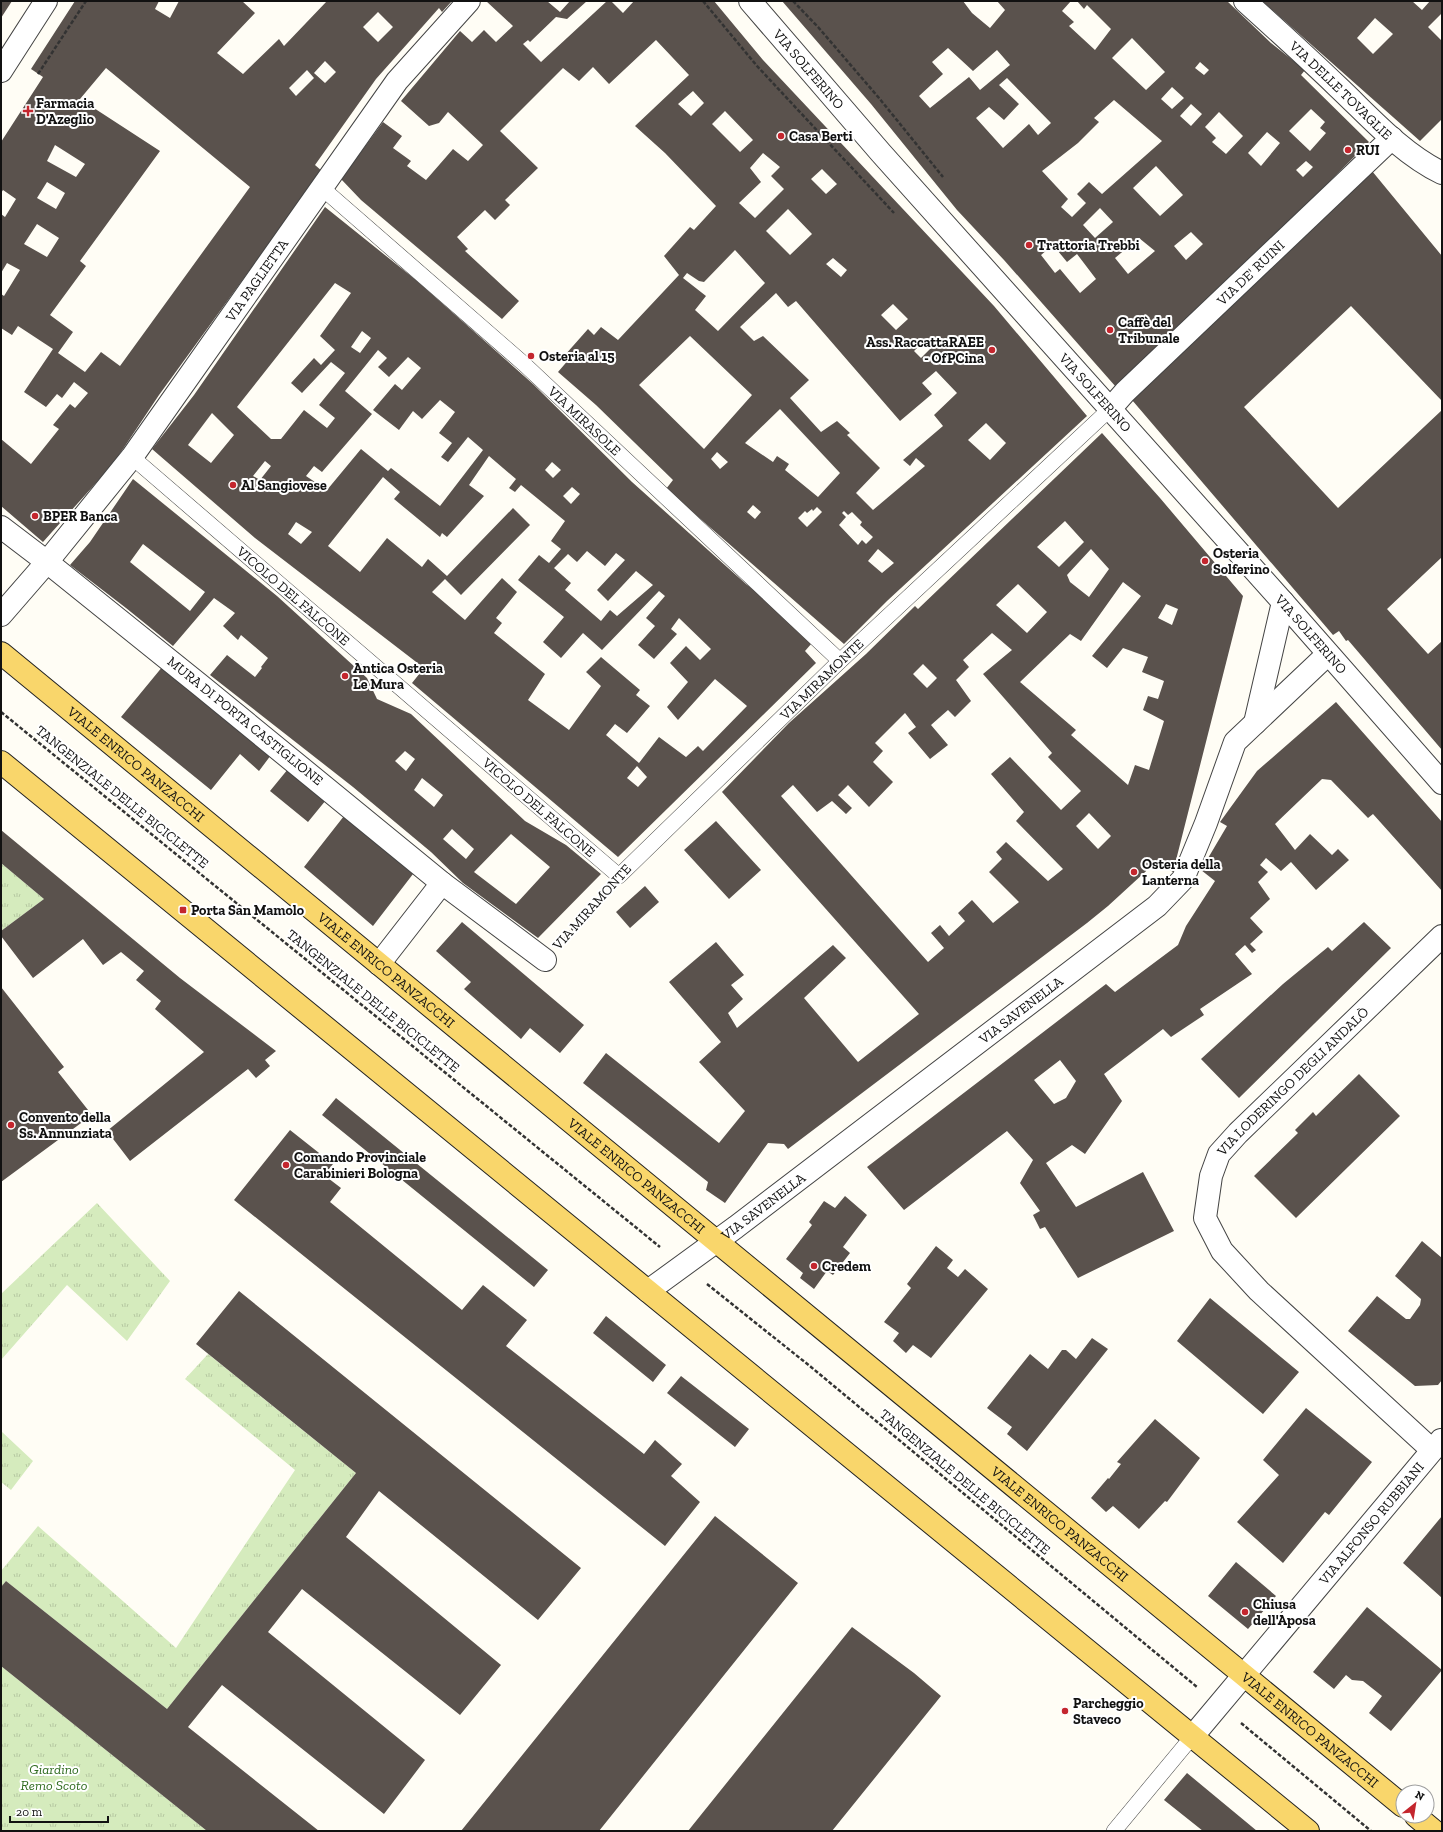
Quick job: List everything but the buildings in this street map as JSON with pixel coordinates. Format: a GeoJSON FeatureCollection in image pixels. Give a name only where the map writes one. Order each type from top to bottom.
{"type":"FeatureCollection","features":[{"type":"Feature","properties":{"kind":"main road","name":"VIALE ENRICO PANZACCHI"},"geometry":{"type":"LineString","coordinates":[[1,653],[1395,1799]]}},
{"type":"Feature","properties":{"kind":"main road"},"geometry":{"type":"LineString","coordinates":[[1,762],[1308,1831]]}},
{"type":"Feature","properties":{"kind":"main road"},"geometry":{"type":"LineString","coordinates":[[1426,1824],[1434,1831]]}},
{"type":"Feature","properties":{"kind":"street"},"geometry":{"type":"LineString","coordinates":[[1,71],[46,1]]}},
{"type":"Feature","properties":{"kind":"street","name":"VIA PAGLIETTA"},"geometry":{"type":"LineString","coordinates":[[1,615],[47,562],[132,457],[397,81],[469,1]]}},
{"type":"Feature","properties":{"kind":"street","name":"VIA SOLFERINO"},"geometry":{"type":"LineString","coordinates":[[750,1],[886,159],[1283,602],[1442,783]]}},
{"type":"Feature","properties":{"kind":"street","name":"VIA DELLE TOVAGLIE"},"geometry":{"type":"LineString","coordinates":[[1245,1],[1315,64],[1392,138],[1415,156],[1442,173]]}},
{"type":"Feature","properties":{"kind":"street","name":"VIA DE' RUINI"},"geometry":{"type":"LineString","coordinates":[[1110,408],[1392,138]]}},
{"type":"Feature","properties":{"kind":"street","name":"MURA DI PORTA CASTIGLIONE"},"geometry":{"type":"LineString","coordinates":[[1,527],[200,684],[442,883],[545,960]]}},
{"type":"Feature","properties":{"kind":"street"},"geometry":{"type":"LineString","coordinates":[[1255,723],[1283,602]]}},
{"type":"Feature","properties":{"kind":"street","name":"VIA SAVENELLA"},"geometry":{"type":"LineString","coordinates":[[717,1241],[1157,906],[1183,879],[1206,823],[1235,742],[1328,654]]}},
{"type":"Feature","properties":{"kind":"street"},"geometry":{"type":"LineString","coordinates":[[379,964],[442,883]]}},
{"type":"Feature","properties":{"kind":"street","name":"VIA LODERINGO DEGLI ANDALÒ"},"geometry":{"type":"LineString","coordinates":[[1437,1445],[1259,1291],[1222,1251],[1205,1218],[1211,1176],[1219,1154],[1238,1133],[1442,936]]}},
{"type":"Feature","properties":{"kind":"street","name":"VIALE ENRICO PANZACCHI"},"geometry":{"type":"LineString","coordinates":[[648,1291],[717,1241]]}},
{"type":"Feature","properties":{"kind":"street","name":"VIA ALFONSO RUBBIANI"},"geometry":{"type":"LineString","coordinates":[[1192,1737],[1437,1445]]}},
{"type":"Feature","properties":{"kind":"lane","name":"VIA MIRASOLE"},"geometry":{"type":"LineString","coordinates":[[322,188],[524,364],[840,661]]}},
{"type":"Feature","properties":{"kind":"lane","name":"VIA MIRAMONTE"},"geometry":{"type":"LineString","coordinates":[[619,876],[840,661],[1110,408]]}},
{"type":"Feature","properties":{"kind":"lane","name":"VICOLO DEL FALCONE"},"geometry":{"type":"LineString","coordinates":[[132,457],[619,876]]}},
{"type":"Feature","properties":{"kind":"lane"},"geometry":{"type":"LineString","coordinates":[[1114,1831],[1192,1737]]}},
{"type":"Feature","properties":{"kind":"path"},"geometry":{"type":"LineString","coordinates":[[38,74],[86,1]]}},
{"type":"Feature","properties":{"kind":"path"},"geometry":{"type":"LineString","coordinates":[[703,1],[757,66],[895,214]]}},
{"type":"Feature","properties":{"kind":"path"},"geometry":{"type":"LineString","coordinates":[[793,1],[848,62],[944,178]]}},
{"type":"Feature","properties":{"kind":"path","name":"TANGENZIALE DELLE BICICLETTE"},"geometry":{"type":"LineString","coordinates":[[1,712],[659,1246]]}},
{"type":"Feature","properties":{"kind":"path","name":"VIA MIRAMONTE"},"geometry":{"type":"LineString","coordinates":[[545,960],[619,876]]}},
{"type":"Feature","properties":{"kind":"path","name":"TANGENZIALE DELLE BICICLETTE"},"geometry":{"type":"LineString","coordinates":[[714,1290],[812,1367],[1202,1691]]}},
{"type":"Feature","properties":{"kind":"path"},"geometry":{"type":"LineString","coordinates":[[1241,1723],[1371,1831]]}},
{"type":"Feature","properties":{"kind":"green space"},"geometry":{"type":"Polygon","coordinates":[[[1,863],[44,899],[1,931],[1,863]]]}},
{"type":"Feature","properties":{"kind":"green space"},"geometry":{"type":"Polygon","coordinates":[[[97,1203],[170,1281],[127,1341],[67,1285],[1,1360],[1,1294],[97,1203]]]}},
{"type":"Feature","properties":{"kind":"green space"},"geometry":{"type":"Polygon","coordinates":[[[208,1354],[356,1473],[167,1709],[6,1581],[1,1587],[1,1571],[38,1526],[176,1648],[295,1470],[185,1379],[208,1354]]]}},
{"type":"Feature","properties":{"kind":"green space"},"geometry":{"type":"Polygon","coordinates":[[[1,1431],[33,1461],[11,1490],[1,1482],[1,1431]]]}},
{"type":"Feature","properties":{"kind":"green space","name":"Giardino Remo Scoto"},"geometry":{"type":"Polygon","coordinates":[[[1,1666],[207,1831],[1,1831],[1,1666]]]}},
{"type":"Feature","properties":{"kind":"place","name":"Farmacia D'Azeglio"},"geometry":{"type":"Point","coordinates":[28,111]}},
{"type":"Feature","properties":{"kind":"place","name":"Casa Berti"},"geometry":{"type":"Point","coordinates":[781,136]}},
{"type":"Feature","properties":{"kind":"place","name":"RUI"},"geometry":{"type":"Point","coordinates":[1348,150]}},
{"type":"Feature","properties":{"kind":"place","name":"Trattoria Trebbi"},"geometry":{"type":"Point","coordinates":[1029,245]}},
{"type":"Feature","properties":{"kind":"place","name":"Caffè del Tribunale"},"geometry":{"type":"Point","coordinates":[1110,330]}},
{"type":"Feature","properties":{"kind":"place","name":"Ass. RaccattaRAEE - OfPCina"},"geometry":{"type":"Point","coordinates":[992,350]}},
{"type":"Feature","properties":{"kind":"place","name":"Osteria al 15"},"geometry":{"type":"Point","coordinates":[531,356]}},
{"type":"Feature","properties":{"kind":"place","name":"Al Sangiovese"},"geometry":{"type":"Point","coordinates":[233,485]}},
{"type":"Feature","properties":{"kind":"place","name":"BPER Banca"},"geometry":{"type":"Point","coordinates":[35,516]}},
{"type":"Feature","properties":{"kind":"place","name":"Osteria Solferino"},"geometry":{"type":"Point","coordinates":[1205,561]}},
{"type":"Feature","properties":{"kind":"place","name":"Antica Osteria Le Mura"},"geometry":{"type":"Point","coordinates":[345,676]}},
{"type":"Feature","properties":{"kind":"place","name":"Osteria della Lanterna"},"geometry":{"type":"Point","coordinates":[1134,872]}},
{"type":"Feature","properties":{"kind":"place","name":"Porta San Mamolo"},"geometry":{"type":"Point","coordinates":[183,910]}},
{"type":"Feature","properties":{"kind":"place","name":"Convento della Ss. Annunziata"},"geometry":{"type":"Point","coordinates":[11,1125]}},
{"type":"Feature","properties":{"kind":"place","name":"Comando Provinciale Carabinieri Bologna"},"geometry":{"type":"Point","coordinates":[286,1165]}},
{"type":"Feature","properties":{"kind":"place","name":"Credem"},"geometry":{"type":"Point","coordinates":[814,1266]}},
{"type":"Feature","properties":{"kind":"place","name":"Chiusa dell'Aposa"},"geometry":{"type":"Point","coordinates":[1245,1612]}},
{"type":"Feature","properties":{"kind":"place","name":"Parcheggio Staveco"},"geometry":{"type":"Point","coordinates":[1065,1711]}}]}
